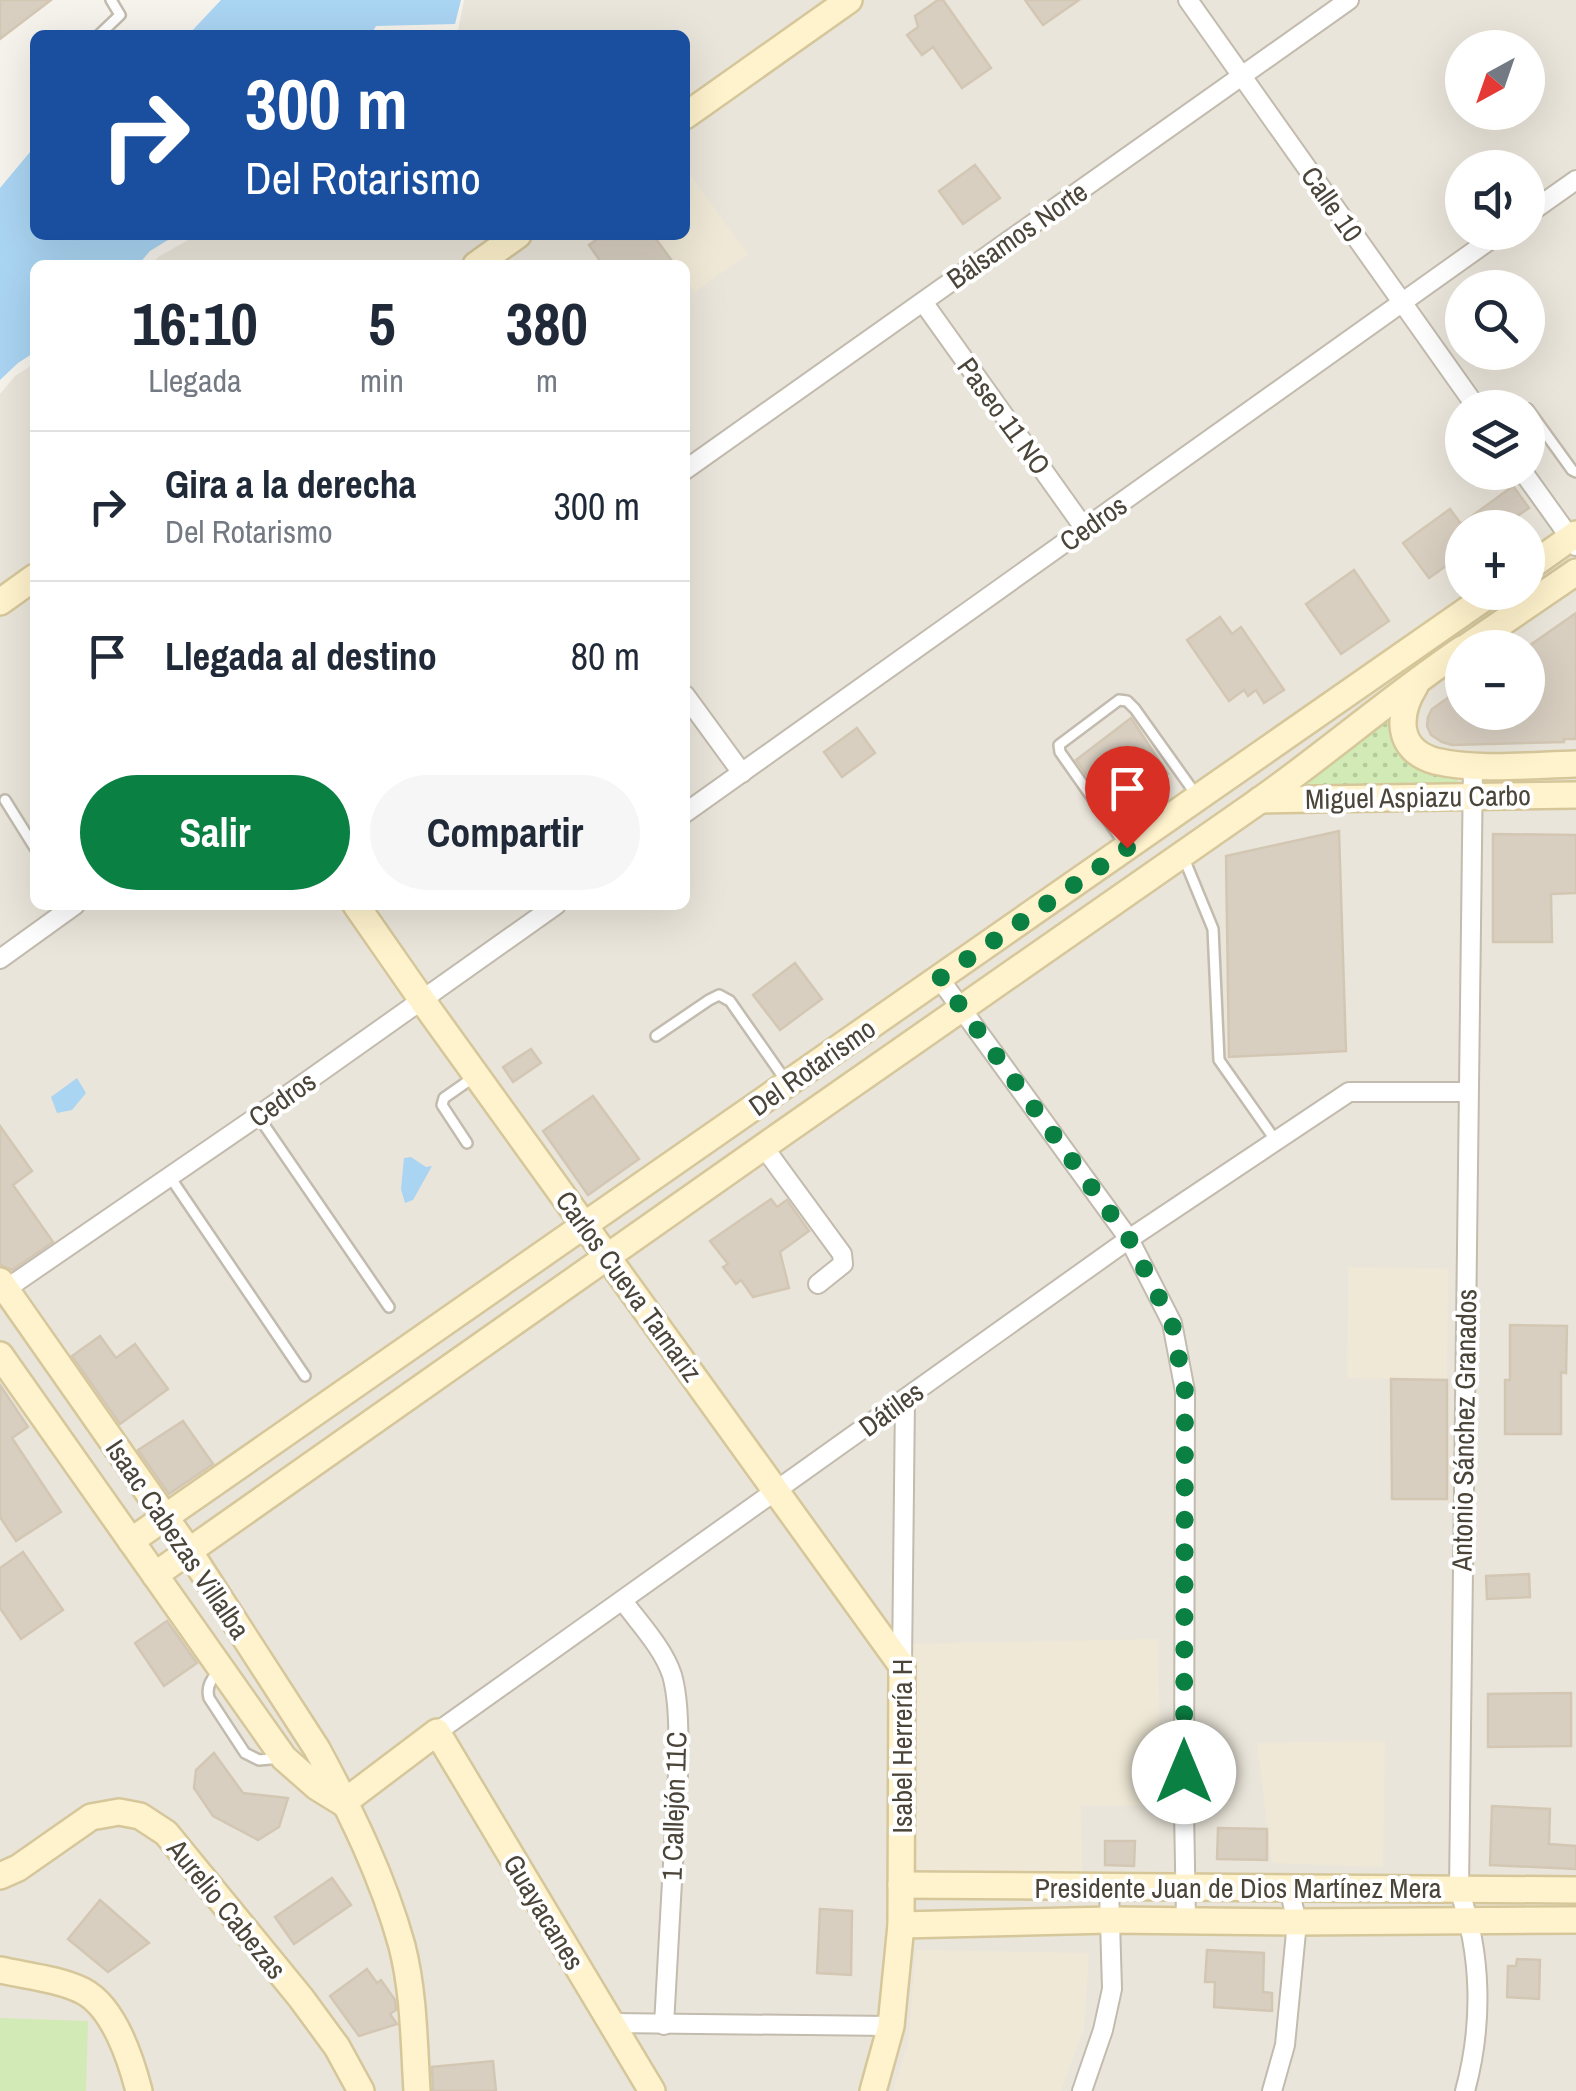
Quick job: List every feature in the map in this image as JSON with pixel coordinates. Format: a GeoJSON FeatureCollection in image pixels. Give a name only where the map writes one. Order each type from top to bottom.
{"type":"FeatureCollection","features":[{"type":"Feature","properties":{"kind":"street"},"geometry":{"type":"LineString","coordinates":[[690,112],[849,0]]}},
{"type":"Feature","properties":{"kind":"street","name":"Calle 10"},"geometry":{"type":"LineString","coordinates":[[1188,0],[1464,390]]}},
{"type":"Feature","properties":{"kind":"street","name":"Bálsamos Norte"},"geometry":{"type":"LineString","coordinates":[[690,466],[1349,0]]}},
{"type":"Feature","properties":{"kind":"street"},"geometry":{"type":"LineString","coordinates":[[1545,202],[1576,180]]}},
{"type":"Feature","properties":{"kind":"street"},"geometry":{"type":"LineString","coordinates":[[483,260],[511,240]]}},
{"type":"Feature","properties":{"kind":"street","name":"Cedros"},"geometry":{"type":"LineString","coordinates":[[690,809],[1477,250]]}},
{"type":"Feature","properties":{"kind":"street","name":"Paseo 11 NO"},"geometry":{"type":"LineString","coordinates":[[923,302],[1084,529]]}},
{"type":"Feature","properties":{"kind":"street"},"geometry":{"type":"LineString","coordinates":[[1537,490],[1574,540],[1545,558]]}},
{"type":"Feature","properties":{"kind":"street","name":"Del Rotarismo"},"geometry":{"type":"LineString","coordinates":[[1491,630],[1576,572]]}},
{"type":"Feature","properties":{"kind":"street"},"geometry":{"type":"LineString","coordinates":[[0,602],[30,581]]}},
{"type":"Feature","properties":{"kind":"street","name":"Del Rotarismo"},"geometry":{"type":"LineString","coordinates":[[131,1541],[1466,610]]}},
{"type":"Feature","properties":{"kind":"street","name":"Del Rotarismo"},"geometry":{"type":"LineString","coordinates":[[155,1575],[607,1254],[1260,800],[1445,661]]}},
{"type":"Feature","properties":{"kind":"street","name":"Miguel Aspiazu Carbo"},"geometry":{"type":"LineString","coordinates":[[1422,676],[1406,700],[1402,717],[1404,734],[1429,759],[1473,765],[1576,764]]}},
{"type":"Feature","properties":{"kind":"street"},"geometry":{"type":"LineString","coordinates":[[690,701],[742,773]]}},
{"type":"Feature","properties":{"kind":"street","name":"Antonio Sánchez Granados"},"geometry":{"type":"LineString","coordinates":[[1465,2091],[1477,2027],[1478,1978],[1470,1919],[1459,1890],[1473,765]]}},
{"type":"Feature","properties":{"kind":"street","name":"Miguel Aspiazu Carbo"},"geometry":{"type":"LineString","coordinates":[[1260,800],[1576,795]]}},
{"type":"Feature","properties":{"kind":"street"},"geometry":{"type":"LineString","coordinates":[[0,958],[67,910]]}},
{"type":"Feature","properties":{"kind":"street","name":"Carlos Cueva Tamariz"},"geometry":{"type":"LineString","coordinates":[[359,910],[902,1666]]}},
{"type":"Feature","properties":{"kind":"street","name":"Cedros"},"geometry":{"type":"LineString","coordinates":[[3,1285],[170,1177],[549,910]]}},
{"type":"Feature","properties":{"kind":"street"},"geometry":{"type":"LineString","coordinates":[[940,978],[1129,1239],[1172,1323],[1185,1391],[1186,1920]]}},
{"type":"Feature","properties":{"kind":"street","name":"Dátiles"},"geometry":{"type":"LineString","coordinates":[[344,1804],[437,1732],[1129,1239],[1349,1092],[1467,1092]]}},
{"type":"Feature","properties":{"kind":"street"},"geometry":{"type":"LineString","coordinates":[[763,1146],[842,1254],[842,1264],[818,1284]]}},
{"type":"Feature","properties":{"kind":"street","name":"Isaac Cabezas Villalba"},"geometry":{"type":"LineString","coordinates":[[3,1285],[165,1517],[318,1749],[376,1865],[402,1949],[412,2010],[417,2091]]}},
{"type":"Feature","properties":{"kind":"street","name":"Isaac Cabezas Villalba"},"geometry":{"type":"LineString","coordinates":[[0,1356],[284,1758],[344,1804]]}},
{"type":"Feature","properties":{"kind":"street","name":"Isabel Herrería H"},"geometry":{"type":"LineString","coordinates":[[872,2091],[891,2026],[901,1926],[905,1398]]}},
{"type":"Feature","properties":{"kind":"street","name":"1 Callejón 11C"},"geometry":{"type":"LineString","coordinates":[[623,1601],[655,1642],[672,1675],[677,1714],[679,1756],[664,2025]]}},
{"type":"Feature","properties":{"kind":"street","name":"Guayacanes"},"geometry":{"type":"LineString","coordinates":[[437,1732],[652,2091]]}},
{"type":"Feature","properties":{"kind":"street","name":"Aurelio Cabezas"},"geometry":{"type":"LineString","coordinates":[[0,1876],[18,1868],[91,1817],[119,1812],[140,1816],[166,1833],[302,1998],[337,2047],[361,2091]]}},
{"type":"Feature","properties":{"kind":"street","name":"Presidente Juan de Dios Martínez Mera"},"geometry":{"type":"LineString","coordinates":[[901,1885],[1576,1890]]}},
{"type":"Feature","properties":{"kind":"street"},"geometry":{"type":"LineString","coordinates":[[1082,2091],[1103,2030],[1112,1988],[1109,1888]]}},
{"type":"Feature","properties":{"kind":"street"},"geometry":{"type":"LineString","coordinates":[[1272,2091],[1285,2046],[1297,1922],[1289,1888]]}},
{"type":"Feature","properties":{"kind":"street","name":"Presidente Juan de Dios Martínez Mera"},"geometry":{"type":"LineString","coordinates":[[901,1926],[1110,1920],[1576,1920]]}},
{"type":"Feature","properties":{"kind":"street"},"geometry":{"type":"LineString","coordinates":[[0,1970],[82,1990],[96,1999],[118,2031],[139,2091]]}},
{"type":"Feature","properties":{"kind":"street"},"geometry":{"type":"LineString","coordinates":[[612,2023],[891,2026]]}},
{"type":"Feature","properties":{"kind":"lane"},"geometry":{"type":"LineString","coordinates":[[104,30],[120,15],[111,0]]}},
{"type":"Feature","properties":{"kind":"lane"},"geometry":{"type":"LineString","coordinates":[[1545,435],[1576,472]]}},
{"type":"Feature","properties":{"kind":"lane"},"geometry":{"type":"LineString","coordinates":[[1127,848],[1060,752],[1059,745],[1120,700],[1127,701],[1198,798]]}},
{"type":"Feature","properties":{"kind":"lane"},"geometry":{"type":"LineString","coordinates":[[5,800],[30,840]]}},
{"type":"Feature","properties":{"kind":"lane"},"geometry":{"type":"LineString","coordinates":[[1182,854],[1213,928],[1219,1060],[1276,1141]]}},
{"type":"Feature","properties":{"kind":"lane"},"geometry":{"type":"LineString","coordinates":[[656,1036],[720,996],[730,1001],[788,1084]]}},
{"type":"Feature","properties":{"kind":"lane"},"geometry":{"type":"LineString","coordinates":[[467,1144],[442,1105],[444,1098],[476,1075]]}},
{"type":"Feature","properties":{"kind":"lane"},"geometry":{"type":"LineString","coordinates":[[258,1116],[390,1307]]}},
{"type":"Feature","properties":{"kind":"lane"},"geometry":{"type":"LineString","coordinates":[[170,1177],[304,1376]]}},
{"type":"Feature","properties":{"kind":"shaded area"},"geometry":{"type":"Polygon","coordinates":[[[464,0],[1576,0],[1576,2091],[0,2091],[0,394],[15,376],[30,366],[30,910],[690,910],[690,260],[155,260],[188,240],[690,240],[690,30],[458,30],[464,0]]]}},
{"type":"Feature","properties":{"kind":"shaded area"},"geometry":{"type":"Polygon","coordinates":[[[690,175],[748,254],[695,292],[690,285],[690,260],[671,260],[657,240],[690,240],[690,175]]]}},
{"type":"Feature","properties":{"kind":"shaded area"},"geometry":{"type":"Polygon","coordinates":[[[1348,1267],[1448,1269],[1447,1380],[1347,1378],[1348,1267]]]}},
{"type":"Feature","properties":{"kind":"shaded area"},"geometry":{"type":"Polygon","coordinates":[[[1157,1639],[1162,1805],[1081,1806],[1082,1873],[917,1876],[910,1644],[1157,1639]]]}},
{"type":"Feature","properties":{"kind":"shaded area"},"geometry":{"type":"Polygon","coordinates":[[[1385,1741],[1383,1867],[1272,1863],[1257,1743],[1385,1741]]]}},
{"type":"Feature","properties":{"kind":"shaded area"},"geometry":{"type":"Polygon","coordinates":[[[916,1950],[1089,1953],[1084,2028],[1061,2091],[893,2091],[908,2044],[916,1950]]]}},
{"type":"Feature","properties":{"kind":"green space"},"geometry":{"type":"Polygon","coordinates":[[[1388,707],[1396,740],[1406,757],[1425,766],[1458,773],[1458,788],[1291,791],[1388,707]]]}},
{"type":"Feature","properties":{"kind":"green space"},"geometry":{"type":"Polygon","coordinates":[[[0,2018],[88,2021],[86,2091],[0,2091],[0,2018]]]}},
{"type":"Feature","properties":{"kind":"water"},"geometry":{"type":"Polygon","coordinates":[[[221,0],[461,0],[455,24],[376,26],[374,30],[193,30],[221,0]]]}},
{"type":"Feature","properties":{"kind":"water"},"geometry":{"type":"Polygon","coordinates":[[[30,152],[30,240],[168,240],[142,260],[30,260],[30,355],[0,380],[0,188],[30,152]]]}},
{"type":"Feature","properties":{"kind":"water"},"geometry":{"type":"Polygon","coordinates":[[[77,1078],[86,1093],[72,1110],[57,1113],[51,1097],[77,1078]]]}},
{"type":"Feature","properties":{"kind":"water"},"geometry":{"type":"Polygon","coordinates":[[[411,1157],[426,1167],[432,1166],[413,1200],[405,1203],[401,1189],[404,1158],[411,1157]]]}},
{"type":"Feature","properties":{"kind":"building"},"geometry":{"type":"Polygon","coordinates":[[[0,0],[51,0],[0,39],[0,0]]]}},
{"type":"Feature","properties":{"kind":"building"},"geometry":{"type":"Polygon","coordinates":[[[943,0],[991,68],[962,88],[933,47],[922,55],[907,35],[918,27],[915,16],[943,0]]]}},
{"type":"Feature","properties":{"kind":"building"},"geometry":{"type":"Polygon","coordinates":[[[1025,0],[1079,0],[1043,25],[1025,0]]]}},
{"type":"Feature","properties":{"kind":"building"},"geometry":{"type":"Polygon","coordinates":[[[975,165],[1000,198],[963,224],[939,191],[975,165]]]}},
{"type":"Feature","properties":{"kind":"building"},"geometry":{"type":"Polygon","coordinates":[[[596,240],[657,240],[671,260],[600,260],[589,245],[596,240]]]}},
{"type":"Feature","properties":{"kind":"building"},"geometry":{"type":"Polygon","coordinates":[[[1508,490],[1516,490],[1529,508],[1526,510],[1480,510],[1508,490]]]}},
{"type":"Feature","properties":{"kind":"building"},"geometry":{"type":"Polygon","coordinates":[[[1445,513],[1445,567],[1429,578],[1403,543],[1445,513]]]}},
{"type":"Feature","properties":{"kind":"building"},"geometry":{"type":"Polygon","coordinates":[[[1354,570],[1389,621],[1341,654],[1306,604],[1354,570]]]}},
{"type":"Feature","properties":{"kind":"building"},"geometry":{"type":"Polygon","coordinates":[[[1576,613],[1576,739],[1452,745],[1431,735],[1428,717],[1445,700],[1445,730],[1545,730],[1545,635],[1576,613]]]}},
{"type":"Feature","properties":{"kind":"building"},"geometry":{"type":"Polygon","coordinates":[[[1220,617],[1232,634],[1241,627],[1284,690],[1264,703],[1256,690],[1248,696],[1244,690],[1229,701],[1187,640],[1220,617]]]}},
{"type":"Feature","properties":{"kind":"building"},"geometry":{"type":"Polygon","coordinates":[[[1131,718],[1168,774],[1113,813],[1076,760],[1131,718]]]}},
{"type":"Feature","properties":{"kind":"building"},"geometry":{"type":"Polygon","coordinates":[[[857,728],[875,753],[842,777],[824,752],[857,728]]]}},
{"type":"Feature","properties":{"kind":"building"},"geometry":{"type":"Polygon","coordinates":[[[1339,831],[1346,1051],[1229,1057],[1226,856],[1339,831]]]}},
{"type":"Feature","properties":{"kind":"building"},"geometry":{"type":"Polygon","coordinates":[[[1493,834],[1576,835],[1576,893],[1551,894],[1552,942],[1493,942],[1493,834]]]}},
{"type":"Feature","properties":{"kind":"building"},"geometry":{"type":"Polygon","coordinates":[[[795,963],[822,999],[780,1030],[753,995],[795,963]]]}},
{"type":"Feature","properties":{"kind":"building"},"geometry":{"type":"Polygon","coordinates":[[[531,1049],[541,1063],[513,1082],[503,1067],[531,1049]]]}},
{"type":"Feature","properties":{"kind":"building"},"geometry":{"type":"Polygon","coordinates":[[[593,1096],[639,1159],[588,1195],[543,1131],[593,1096]]]}},
{"type":"Feature","properties":{"kind":"building"},"geometry":{"type":"Polygon","coordinates":[[[0,1126],[32,1171],[13,1185],[53,1242],[12,1270],[0,1265],[0,1126]]]}},
{"type":"Feature","properties":{"kind":"building"},"geometry":{"type":"Polygon","coordinates":[[[771,1199],[777,1207],[787,1200],[809,1231],[780,1252],[789,1288],[753,1297],[741,1280],[736,1284],[723,1267],[728,1264],[710,1241],[771,1199]]]}},
{"type":"Feature","properties":{"kind":"building"},"geometry":{"type":"Polygon","coordinates":[[[1510,1325],[1567,1326],[1566,1373],[1561,1372],[1561,1434],[1505,1434],[1510,1325]]]}},
{"type":"Feature","properties":{"kind":"building"},"geometry":{"type":"Polygon","coordinates":[[[100,1336],[116,1358],[135,1344],[168,1389],[120,1424],[72,1356],[100,1336]]]}},
{"type":"Feature","properties":{"kind":"building"},"geometry":{"type":"Polygon","coordinates":[[[1391,1379],[1447,1380],[1447,1499],[1392,1499],[1391,1379]]]}},
{"type":"Feature","properties":{"kind":"building"},"geometry":{"type":"Polygon","coordinates":[[[0,1385],[28,1427],[12,1438],[61,1512],[16,1541],[0,1517],[0,1385]]]}},
{"type":"Feature","properties":{"kind":"building"},"geometry":{"type":"Polygon","coordinates":[[[183,1421],[213,1464],[169,1494],[138,1450],[183,1421]]]}},
{"type":"Feature","properties":{"kind":"building"},"geometry":{"type":"Polygon","coordinates":[[[23,1552],[63,1610],[21,1639],[0,1608],[0,1568],[23,1552]]]}},
{"type":"Feature","properties":{"kind":"building"},"geometry":{"type":"Polygon","coordinates":[[[1529,1574],[1530,1597],[1487,1599],[1486,1576],[1529,1574]]]}},
{"type":"Feature","properties":{"kind":"building"},"geometry":{"type":"Polygon","coordinates":[[[167,1621],[197,1663],[164,1686],[135,1643],[167,1621]]]}},
{"type":"Feature","properties":{"kind":"building"},"geometry":{"type":"Polygon","coordinates":[[[1571,1693],[1571,1746],[1488,1747],[1488,1694],[1571,1693]]]}},
{"type":"Feature","properties":{"kind":"building"},"geometry":{"type":"Polygon","coordinates":[[[214,1753],[243,1793],[288,1798],[279,1827],[258,1840],[213,1816],[194,1788],[196,1770],[214,1753]]]}},
{"type":"Feature","properties":{"kind":"building"},"geometry":{"type":"Polygon","coordinates":[[[1492,1806],[1550,1809],[1549,1844],[1576,1846],[1576,1869],[1490,1865],[1492,1806]]]}},
{"type":"Feature","properties":{"kind":"building"},"geometry":{"type":"Polygon","coordinates":[[[1218,1828],[1267,1829],[1267,1860],[1217,1859],[1218,1828]]]}},
{"type":"Feature","properties":{"kind":"building"},"geometry":{"type":"Polygon","coordinates":[[[1105,1841],[1135,1841],[1134,1866],[1105,1865],[1105,1841]]]}},
{"type":"Feature","properties":{"kind":"building"},"geometry":{"type":"Polygon","coordinates":[[[332,1878],[351,1905],[294,1944],[275,1917],[332,1878]]]}},
{"type":"Feature","properties":{"kind":"building"},"geometry":{"type":"Polygon","coordinates":[[[100,1900],[149,1943],[108,1972],[68,1939],[100,1900]]]}},
{"type":"Feature","properties":{"kind":"building"},"geometry":{"type":"Polygon","coordinates":[[[820,1909],[852,1911],[851,1975],[817,1973],[820,1909]]]}},
{"type":"Feature","properties":{"kind":"building"},"geometry":{"type":"Polygon","coordinates":[[[1207,1950],[1264,1953],[1263,1992],[1272,1993],[1272,2011],[1214,2007],[1215,1982],[1205,1982],[1207,1950]]]}},
{"type":"Feature","properties":{"kind":"building"},"geometry":{"type":"Polygon","coordinates":[[[1517,1959],[1540,1960],[1539,1999],[1507,1997],[1508,1966],[1516,1966],[1517,1959]]]}},
{"type":"Feature","properties":{"kind":"building"},"geometry":{"type":"Polygon","coordinates":[[[367,1969],[377,1983],[381,1980],[395,2000],[396,2010],[390,2014],[397,2024],[359,2036],[330,1996],[367,1969]]]}},
{"type":"Feature","properties":{"kind":"building"},"geometry":{"type":"Polygon","coordinates":[[[493,2061],[496,2091],[433,2091],[432,2067],[493,2061]]]}},
{"type":"Feature","properties":{"kind":"route"},"geometry":{"type":"LineString","coordinates":[[1127,848],[940,978],[1129,1239],[1172,1323],[1185,1391],[1184,1772]]}}]}
